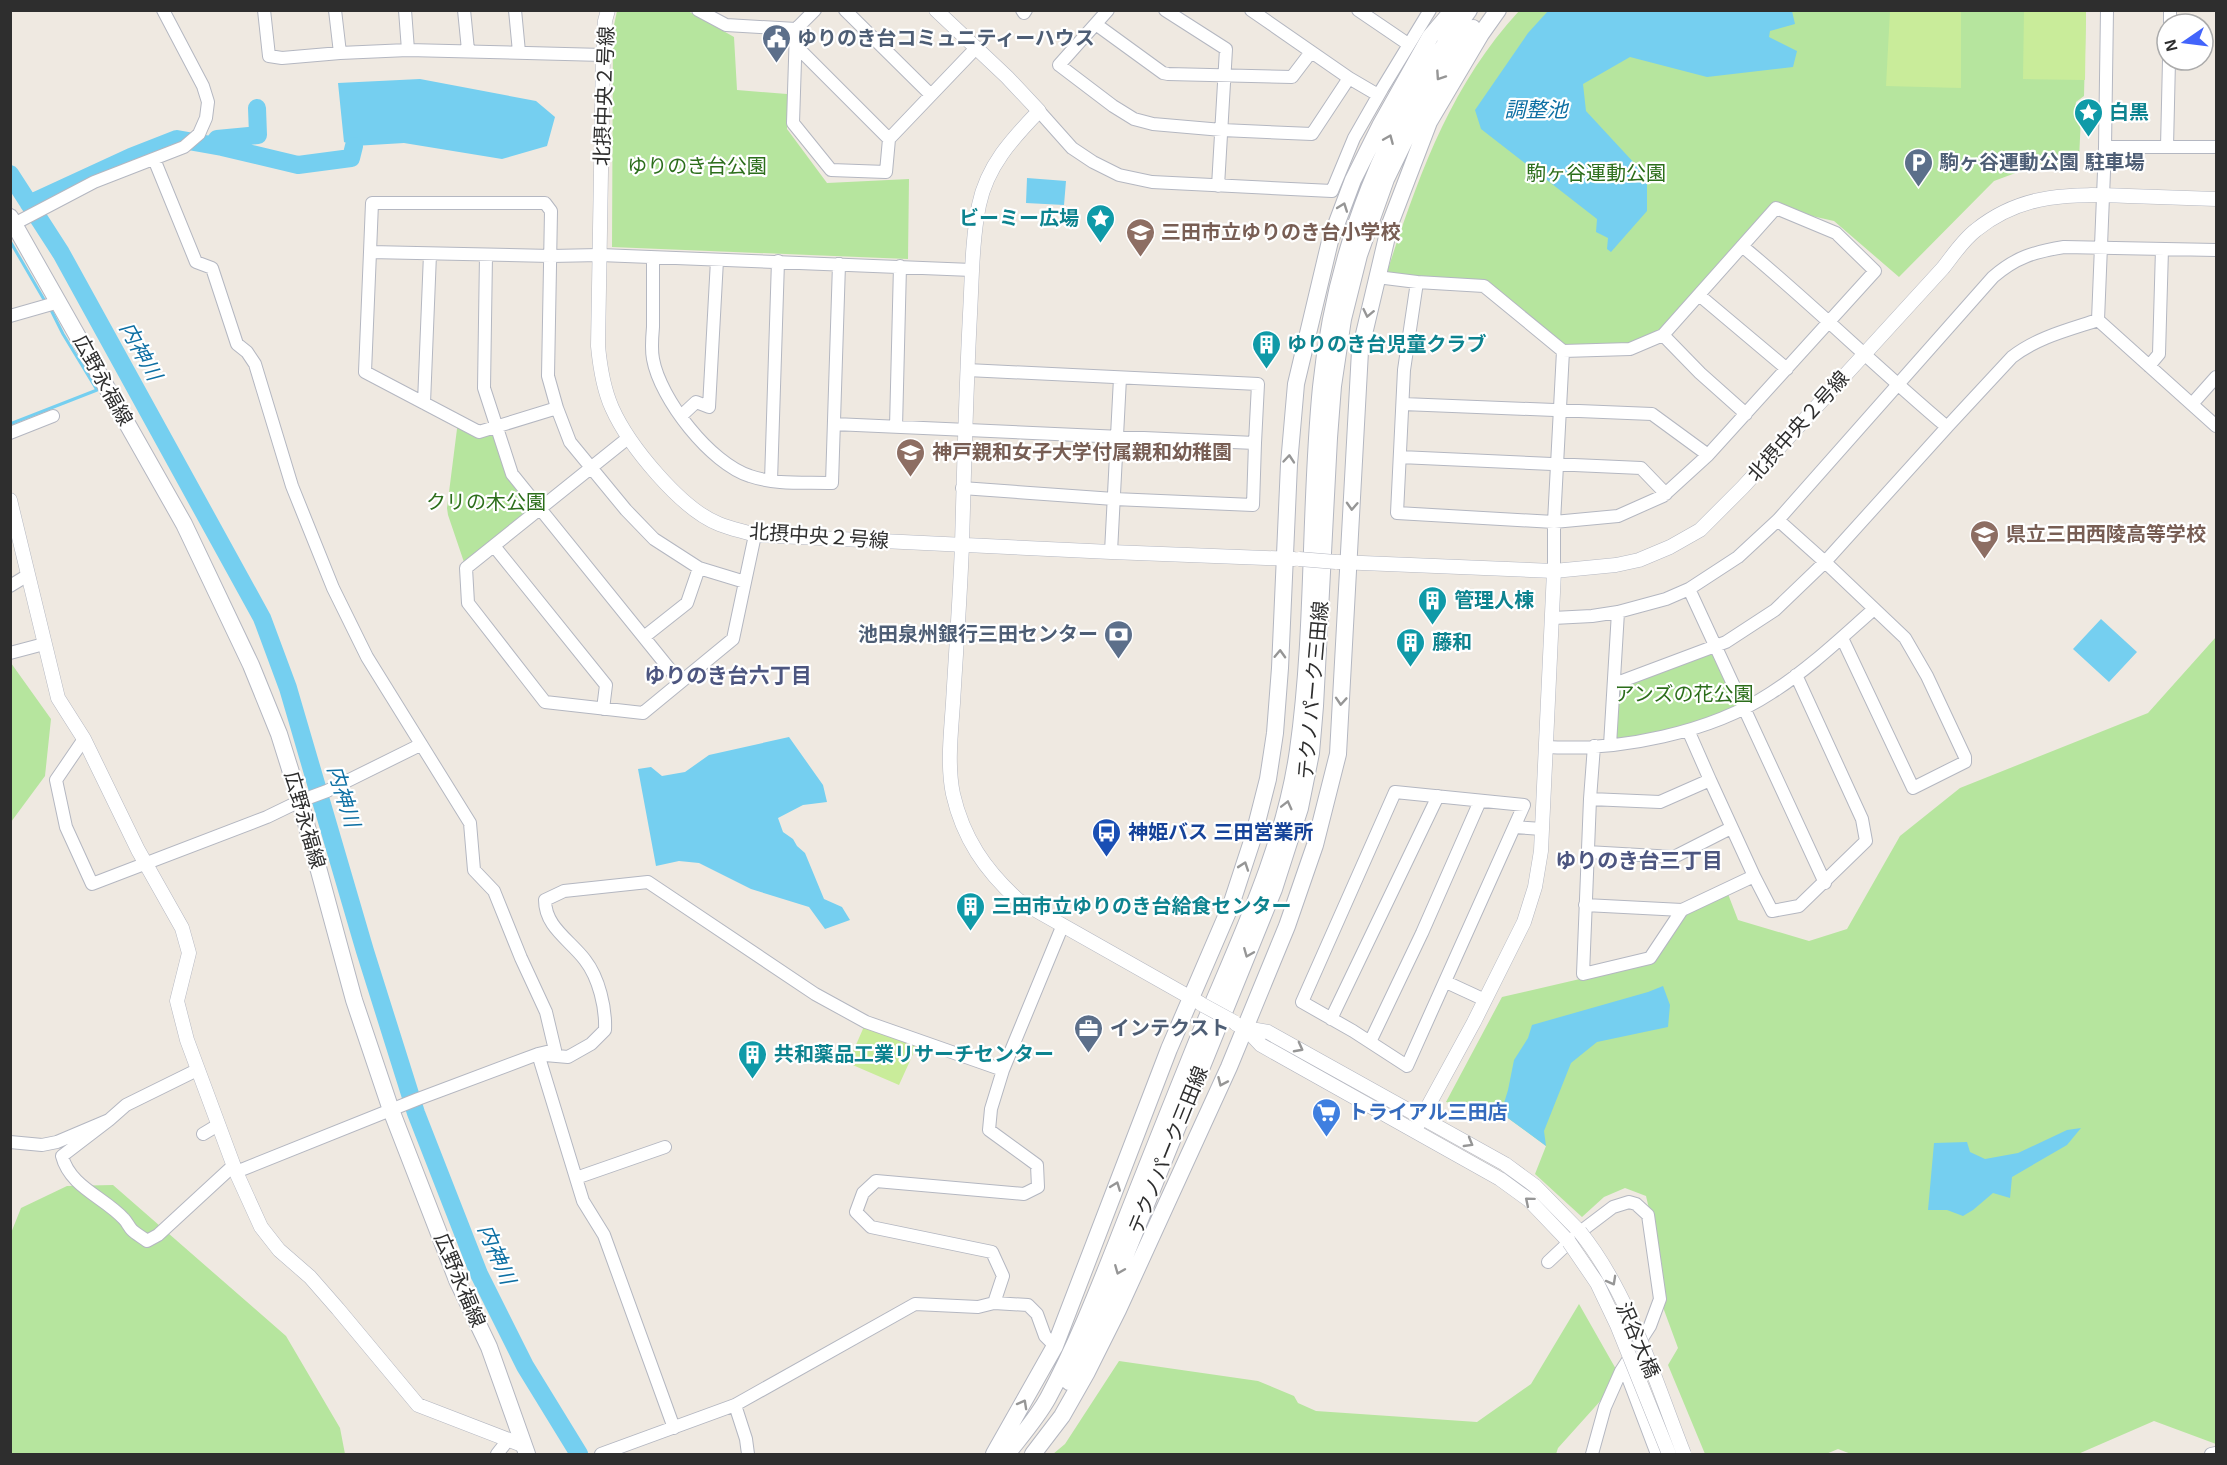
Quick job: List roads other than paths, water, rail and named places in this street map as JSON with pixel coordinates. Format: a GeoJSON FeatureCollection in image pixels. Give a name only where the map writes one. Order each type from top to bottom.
{"type":"FeatureCollection","features":[{"type":"Feature","properties":{"kind":"main road"},"geometry":{"type":"LineString","coordinates":[[994,1455],[1055,1346],[1127,1156],[1196,1000],[1253,838],[1268,779],[1275,733],[1291,559],[1289,464],[1296,384],[1330,241],[1353,180],[1380,126],[1430,38],[1453,10]]}},
{"type":"Feature","properties":{"kind":"main road","name":"テクノパーク三田線"},"geometry":{"type":"LineString","coordinates":[[1007,1455],[1046,1401],[1078,1336],[1276,846],[1288,804],[1298,751],[1303,706],[1317,436],[1321,383],[1331,317],[1347,251],[1394,129],[1415,89],[1469,10]]}},
{"type":"Feature","properties":{"kind":"main road","name":"テクノパーク三田線"},"geometry":{"type":"LineString","coordinates":[[1023,1455],[1046,1424],[1076,1369],[1113,1286],[1288,849],[1300,808],[1311,753],[1329,438],[1333,386],[1343,319],[1359,255],[1386,179],[1426,97],[1486,10]]}},
{"type":"Feature","properties":{"kind":"main road"},"geometry":{"type":"LineString","coordinates":[[1033,1455],[1062,1416],[1118,1310],[1239,1025],[1287,926],[1311,855],[1338,754],[1343,562],[1360,351],[1390,224],[1429,122],[1481,34],[1498,10]]}},
{"type":"Feature","properties":{"kind":"main road","name":"広野永福線"},"geometry":{"type":"LineString","coordinates":[[15,220],[184,524],[251,665],[279,734],[300,801],[354,1000],[457,1280],[489,1347],[519,1446]]}},
{"type":"Feature","properties":{"kind":"street"},"geometry":{"type":"LineString","coordinates":[[15,220],[94,182],[184,147],[199,135],[207,118],[208,102],[203,86],[163,10]]}},
{"type":"Feature","properties":{"kind":"street"},"geometry":{"type":"LineString","coordinates":[[264,10],[269,56],[282,58],[408,50],[468,50],[603,56]]}},
{"type":"Feature","properties":{"kind":"street"},"geometry":{"type":"LineString","coordinates":[[335,10],[340,53]]}},
{"type":"Feature","properties":{"kind":"street"},"geometry":{"type":"LineString","coordinates":[[405,10],[408,50]]}},
{"type":"Feature","properties":{"kind":"street"},"geometry":{"type":"LineString","coordinates":[[464,10],[468,50]]}},
{"type":"Feature","properties":{"kind":"street"},"geometry":{"type":"LineString","coordinates":[[515,10],[519,52]]}},
{"type":"Feature","properties":{"kind":"street","name":"北摂中央２号線"},"geometry":{"type":"LineString","coordinates":[[608,10],[603,56],[598,345],[602,377],[612,408],[628,438],[663,480],[680,497],[718,524],[755,535],[1554,571],[1599,567],[1639,560],[1670,547],[1700,530],[1743,488],[1943,268],[1964,241],[1990,220],[2012,208],[2043,198],[2075,194],[2217,199]]}},
{"type":"Feature","properties":{"kind":"street"},"geometry":{"type":"LineString","coordinates":[[698,10],[726,25],[796,29]]}},
{"type":"Feature","properties":{"kind":"street"},"geometry":{"type":"LineString","coordinates":[[815,10],[796,29],[793,123],[831,170],[886,172],[888,139],[976,48]]}},
{"type":"Feature","properties":{"kind":"street"},"geometry":{"type":"LineString","coordinates":[[844,10],[930,94]]}},
{"type":"Feature","properties":{"kind":"street"},"geometry":{"type":"LineString","coordinates":[[936,10],[976,48],[1072,148],[1119,175],[1152,182],[1332,190],[1354,138],[1430,10]]}},
{"type":"Feature","properties":{"kind":"street"},"geometry":{"type":"LineString","coordinates":[[1108,10],[1059,65],[1134,119],[1153,124],[1222,130],[1312,134],[1349,78]]}},
{"type":"Feature","properties":{"kind":"street"},"geometry":{"type":"LineString","coordinates":[[1165,10],[1226,49],[1218,186]]}},
{"type":"Feature","properties":{"kind":"street"},"geometry":{"type":"LineString","coordinates":[[1251,10],[1349,78],[1378,95]]}},
{"type":"Feature","properties":{"kind":"street"},"geometry":{"type":"LineString","coordinates":[[1358,10],[1408,44]]}},
{"type":"Feature","properties":{"kind":"street"},"geometry":{"type":"LineString","coordinates":[[2098,320],[2105,147],[2107,10]]}},
{"type":"Feature","properties":{"kind":"street"},"geometry":{"type":"LineString","coordinates":[[1096,25],[1163,73],[1292,77],[1311,52]]}},
{"type":"Feature","properties":{"kind":"street"},"geometry":{"type":"LineString","coordinates":[[795,45],[888,139]]}},
{"type":"Feature","properties":{"kind":"street"},"geometry":{"type":"LineString","coordinates":[[2167,147],[2169,72]]}},
{"type":"Feature","properties":{"kind":"street"},"geometry":{"type":"LineString","coordinates":[[1038,111],[994,163],[979,205],[972,270],[964,430],[962,545],[951,738],[951,773],[955,801],[960,821],[977,856],[999,883],[1018,900],[1062,927],[1239,1025]]}},
{"type":"Feature","properties":{"kind":"street"},"geometry":{"type":"LineString","coordinates":[[2105,147],[2217,147]]}},
{"type":"Feature","properties":{"kind":"street"},"geometry":{"type":"LineString","coordinates":[[154,159],[196,262],[212,268],[237,344],[247,352],[255,364],[292,486],[333,588],[367,657],[470,823],[474,870],[494,891],[520,958],[546,1012],[555,1050],[538,1054],[235,1168],[158,1235],[147,1241],[131,1230],[118,1214],[86,1190],[69,1172],[62,1156],[98,1130],[126,1105],[197,1070]]}},
{"type":"Feature","properties":{"kind":"street"},"geometry":{"type":"LineString","coordinates":[[558,408],[479,432],[365,372],[372,203],[545,203],[551,211],[548,376],[570,442],[626,510],[654,539],[699,568],[745,582]]}},
{"type":"Feature","properties":{"kind":"street"},"geometry":{"type":"LineString","coordinates":[[1385,278],[1484,286],[1563,351],[1630,349],[1663,335],[1776,208],[1836,232],[1875,271],[1708,455],[1666,494],[1618,516],[1554,522],[1397,513],[1404,370],[1417,282]]}},
{"type":"Feature","properties":{"kind":"street"},"geometry":{"type":"LineString","coordinates":[[1742,246],[1830,321],[1947,427]]}},
{"type":"Feature","properties":{"kind":"street"},"geometry":{"type":"LineString","coordinates":[[1553,618],[1618,612],[1666,599],[1689,589],[1738,557],[1778,520],[1993,277],[2020,257],[2064,247],[2217,250]]}},
{"type":"Feature","properties":{"kind":"street"},"geometry":{"type":"LineString","coordinates":[[2149,366],[2159,354],[2162,249]]}},
{"type":"Feature","properties":{"kind":"street"},"geometry":{"type":"LineString","coordinates":[[370,252],[600,255],[972,270]]}},
{"type":"Feature","properties":{"kind":"street"},"geometry":{"type":"LineString","coordinates":[[424,403],[430,254]]}},
{"type":"Feature","properties":{"kind":"street"},"geometry":{"type":"LineString","coordinates":[[486,255],[484,388],[512,474],[680,682]]}},
{"type":"Feature","properties":{"kind":"street"},"geometry":{"type":"LineString","coordinates":[[653,258],[652,357],[659,382],[668,400],[702,442],[725,464],[748,476],[771,481],[832,483],[838,264]]}},
{"type":"Feature","properties":{"kind":"street"},"geometry":{"type":"LineString","coordinates":[[681,416],[696,402],[709,407],[717,260]]}},
{"type":"Feature","properties":{"kind":"street"},"geometry":{"type":"LineString","coordinates":[[771,481],[778,261]]}},
{"type":"Feature","properties":{"kind":"street"},"geometry":{"type":"LineString","coordinates":[[896,427],[900,266]]}},
{"type":"Feature","properties":{"kind":"street"},"geometry":{"type":"LineString","coordinates":[[1699,295],[1787,369]]}},
{"type":"Feature","properties":{"kind":"street"},"geometry":{"type":"LineString","coordinates":[[10,316],[59,302]]}},
{"type":"Feature","properties":{"kind":"street"},"geometry":{"type":"LineString","coordinates":[[2098,320],[2217,426]]}},
{"type":"Feature","properties":{"kind":"street"},"geometry":{"type":"LineString","coordinates":[[1614,684],[1726,642],[1775,610],[1825,562],[2012,357],[2024,348],[2050,336],[2098,320]]}},
{"type":"Feature","properties":{"kind":"street"},"geometry":{"type":"LineString","coordinates":[[1663,335],[1746,414]]}},
{"type":"Feature","properties":{"kind":"street"},"geometry":{"type":"LineString","coordinates":[[1415,1130],[1524,922],[1535,887],[1542,829],[1563,351]]}},
{"type":"Feature","properties":{"kind":"street"},"geometry":{"type":"LineString","coordinates":[[962,488],[1114,499],[1253,505],[1258,384],[967,370]]}},
{"type":"Feature","properties":{"kind":"street"},"geometry":{"type":"LineString","coordinates":[[1111,552],[1120,378]]}},
{"type":"Feature","properties":{"kind":"street"},"geometry":{"type":"LineString","coordinates":[[2192,404],[2217,378]]}},
{"type":"Feature","properties":{"kind":"street"},"geometry":{"type":"LineString","coordinates":[[1402,404],[1652,414],[1708,455]]}},
{"type":"Feature","properties":{"kind":"street"},"geometry":{"type":"LineString","coordinates":[[10,433],[53,416]]}},
{"type":"Feature","properties":{"kind":"street"},"geometry":{"type":"LineString","coordinates":[[834,424],[1117,439],[1255,443]]}},
{"type":"Feature","properties":{"kind":"street"},"geometry":{"type":"LineString","coordinates":[[628,438],[466,568],[468,603],[545,702],[643,713],[733,639],[755,535]]}},
{"type":"Feature","properties":{"kind":"street"},"geometry":{"type":"LineString","coordinates":[[1400,457],[1641,468],[1666,494]]}},
{"type":"Feature","properties":{"kind":"street"},"geometry":{"type":"LineString","coordinates":[[10,500],[15,536],[28,575],[58,698],[84,739],[182,928],[189,953],[177,1001],[197,1070],[235,1168],[261,1227],[279,1250],[310,1277],[418,1405],[519,1446]]}},
{"type":"Feature","properties":{"kind":"street"},"geometry":{"type":"LineString","coordinates":[[1778,520],[1905,638],[1915,653],[1965,757],[1965,762],[1913,788],[1842,638]]}},
{"type":"Feature","properties":{"kind":"street"},"geometry":{"type":"LineString","coordinates":[[494,546],[606,686],[603,709]]}},
{"type":"Feature","properties":{"kind":"street"},"geometry":{"type":"LineString","coordinates":[[644,638],[687,603],[699,568]]}},
{"type":"Feature","properties":{"kind":"street"},"geometry":{"type":"LineString","coordinates":[[10,586],[28,575]]}},
{"type":"Feature","properties":{"kind":"street"},"geometry":{"type":"LineString","coordinates":[[1689,589],[1825,883]]}},
{"type":"Feature","properties":{"kind":"street"},"geometry":{"type":"LineString","coordinates":[[1546,747],[1610,745],[1661,737],[1688,730],[1744,708],[1770,694],[1796,675],[1874,609]]}},
{"type":"Feature","properties":{"kind":"street"},"geometry":{"type":"LineString","coordinates":[[1610,745],[1618,612]]}},
{"type":"Feature","properties":{"kind":"street"},"geometry":{"type":"LineString","coordinates":[[10,653],[44,644]]}},
{"type":"Feature","properties":{"kind":"street"},"geometry":{"type":"LineString","coordinates":[[1688,730],[1731,828],[1772,911],[1799,906],[1866,841],[1862,819],[1796,675]]}},
{"type":"Feature","properties":{"kind":"street"},"geometry":{"type":"LineString","coordinates":[[84,739],[56,780],[66,827],[92,884],[267,817],[327,791],[420,745]]}},
{"type":"Feature","properties":{"kind":"street"},"geometry":{"type":"LineString","coordinates":[[1594,746],[1587,852],[1583,974],[1650,958],[1682,910]]}},
{"type":"Feature","properties":{"kind":"street"},"geometry":{"type":"LineString","coordinates":[[1590,799],[1660,802],[1710,780]]}},
{"type":"Feature","properties":{"kind":"street"},"geometry":{"type":"LineString","coordinates":[[1395,792],[1480,801],[1524,806],[1407,1066],[1302,1002],[1395,792]]}},
{"type":"Feature","properties":{"kind":"street"},"geometry":{"type":"LineString","coordinates":[[1331,1019],[1438,796]]}},
{"type":"Feature","properties":{"kind":"street"},"geometry":{"type":"LineString","coordinates":[[1370,1042],[1422,933],[1480,801]]}},
{"type":"Feature","properties":{"kind":"street"},"geometry":{"type":"LineString","coordinates":[[1515,827],[1542,829]]}},
{"type":"Feature","properties":{"kind":"street"},"geometry":{"type":"LineString","coordinates":[[1587,852],[1674,857],[1731,828]]}},
{"type":"Feature","properties":{"kind":"street"},"geometry":{"type":"LineString","coordinates":[[1585,905],[1682,910],[1754,876]]}},
{"type":"Feature","properties":{"kind":"street"},"geometry":{"type":"LineString","coordinates":[[538,1054],[568,1057],[591,1044],[605,1030],[605,1019],[594,974],[585,959],[550,922],[544,900],[564,891],[648,882],[815,994],[866,1022],[1003,1070]]}},
{"type":"Feature","properties":{"kind":"street"},"geometry":{"type":"LineString","coordinates":[[994,1303],[1003,1276],[992,1252],[871,1227],[856,1212],[863,1193],[876,1181],[1024,1194],[1038,1187],[1037,1166],[989,1130],[991,1109],[1003,1070],[1062,927]]}},
{"type":"Feature","properties":{"kind":"street"},"geometry":{"type":"LineString","coordinates":[[1446,982],[1485,1000]]}},
{"type":"Feature","properties":{"kind":"street","name":"沢谷大橋"},"geometry":{"type":"LineString","coordinates":[[1239,1025],[1268,1032],[1505,1164],[1535,1186],[1580,1232],[1614,1284],[1643,1350],[1684,1455]]}},
{"type":"Feature","properties":{"kind":"street","name":"沢谷大橋"},"geometry":{"type":"LineString","coordinates":[[1239,1025],[1261,1045],[1468,1160],[1519,1193],[1552,1222],[1569,1242],[1597,1283],[1617,1325],[1669,1455]]}},
{"type":"Feature","properties":{"kind":"street"},"geometry":{"type":"LineString","coordinates":[[538,1054],[584,1201],[604,1234],[674,1428]]}},
{"type":"Feature","properties":{"kind":"street"},"geometry":{"type":"LineString","coordinates":[[10,1142],[42,1145],[57,1142],[109,1120]]}},
{"type":"Feature","properties":{"kind":"street"},"geometry":{"type":"LineString","coordinates":[[203,1134],[218,1125]]}},
{"type":"Feature","properties":{"kind":"street"},"geometry":{"type":"LineString","coordinates":[[576,1178],[665,1147]]}},
{"type":"Feature","properties":{"kind":"street"},"geometry":{"type":"LineString","coordinates":[[1548,1262],[1580,1232],[1613,1208],[1629,1202],[1636,1204],[1648,1215],[1660,1299],[1650,1326],[1624,1367],[1605,1407],[1592,1455]]}},
{"type":"Feature","properties":{"kind":"street"},"geometry":{"type":"LineString","coordinates":[[601,1455],[735,1405],[915,1304],[978,1307],[994,1303],[1028,1305],[1037,1314],[1045,1336],[1055,1346]]}},
{"type":"Feature","properties":{"kind":"street"},"geometry":{"type":"LineString","coordinates":[[1624,1367],[1657,1455]]}},
{"type":"Feature","properties":{"kind":"street"},"geometry":{"type":"LineString","coordinates":[[735,1405],[746,1439],[748,1455]]}},
{"type":"Feature","properties":{"kind":"street"},"geometry":{"type":"LineString","coordinates":[[497,1455],[519,1446]]}},
{"type":"Feature","properties":{"kind":"street"},"geometry":{"type":"LineString","coordinates":[[2211,1455],[2217,1453]]}},
{"type":"Feature","properties":{"kind":"water","name":"調整池"},"geometry":{"type":"Polygon","coordinates":[[[1548,11],[1792,11],[1795,24],[1770,31],[1769,37],[1797,51],[1793,67],[1707,77],[1630,57],[1583,84],[1586,111],[1636,165],[1647,181],[1647,211],[1611,252],[1607,249],[1608,238],[1596,232],[1597,219],[1481,129],[1475,110],[1528,33],[1548,11]]]}},
{"type":"Feature","properties":{"kind":"water"},"geometry":{"type":"Polygon","coordinates":[[[420,79],[536,101],[555,117],[547,146],[502,159],[404,143],[354,146],[344,142],[338,83],[420,79]]]}},
{"type":"Feature","properties":{"kind":"water"},"geometry":{"type":"Polygon","coordinates":[[[1027,178],[1066,181],[1064,205],[1026,203],[1027,178]]]}},
{"type":"Feature","properties":{"kind":"water"},"geometry":{"type":"Polygon","coordinates":[[[2101,619],[2137,652],[2109,682],[2073,649],[2101,619]]]}},
{"type":"Feature","properties":{"kind":"water"},"geometry":{"type":"Polygon","coordinates":[[[789,737],[823,785],[827,802],[803,805],[778,818],[783,832],[793,839],[805,853],[824,899],[842,907],[850,920],[825,929],[809,907],[751,889],[699,863],[679,861],[656,866],[638,769],[651,767],[662,776],[685,772],[709,755],[789,737]]]}},
{"type":"Feature","properties":{"kind":"water"},"geometry":{"type":"Polygon","coordinates":[[[1663,986],[1670,1005],[1668,1027],[1597,1042],[1571,1063],[1544,1131],[1546,1146],[1501,1113],[1514,1060],[1528,1038],[1532,1025],[1663,986]]]}},
{"type":"Feature","properties":{"kind":"water"},"geometry":{"type":"Polygon","coordinates":[[[2081,1128],[2067,1145],[2012,1177],[2010,1198],[1993,1193],[1963,1216],[1947,1210],[1928,1210],[1934,1143],[1967,1142],[1970,1152],[1985,1159],[2018,1153],[2067,1130],[2081,1128]]]}},
{"type":"Feature","properties":{"kind":"waterway"},"geometry":{"type":"LineString","coordinates":[[215,142],[217,139],[258,135],[257,108]]}},
{"type":"Feature","properties":{"kind":"waterway"},"geometry":{"type":"LineString","coordinates":[[29,204],[131,157],[177,139],[298,165],[351,158],[354,146]]}},
{"type":"Feature","properties":{"kind":"waterway","name":"内神川"},"geometry":{"type":"LineString","coordinates":[[10,174],[61,253],[262,618],[288,688],[365,951],[416,1113],[479,1274],[525,1366],[579,1454]]}},
{"type":"Feature","properties":{"kind":"waterway"},"geometry":{"type":"LineString","coordinates":[[10,241],[46,303]]}},
{"type":"Feature","properties":{"kind":"waterway"},"geometry":{"type":"LineString","coordinates":[[10,424],[97,390],[50,308]]}},
{"type":"Feature","properties":{"kind":"place","name":"ゆりのき台コミュニティーハウス"},"geometry":{"type":"Point","coordinates":[776,64]}},
{"type":"Feature","properties":{"kind":"place","name":"白黒"},"geometry":{"type":"Point","coordinates":[2088,138]}},
{"type":"Feature","properties":{"kind":"place","name":"駒ヶ谷運動公園 駐車場"},"geometry":{"type":"Point","coordinates":[1918,188]}},
{"type":"Feature","properties":{"kind":"place","name":"ビーミー広場"},"geometry":{"type":"Point","coordinates":[1100,244]}},
{"type":"Feature","properties":{"kind":"place","name":"三田市立ゆりのき台小学校"},"geometry":{"type":"Point","coordinates":[1140,258]}},
{"type":"Feature","properties":{"kind":"place","name":"ゆりのき台児童クラブ"},"geometry":{"type":"Point","coordinates":[1266,370]}},
{"type":"Feature","properties":{"kind":"place","name":"神戸親和女子大学付属親和幼稚園"},"geometry":{"type":"Point","coordinates":[911,478]}},
{"type":"Feature","properties":{"kind":"place","name":"県立三田西陵高等学校"},"geometry":{"type":"Point","coordinates":[1985,560]}},
{"type":"Feature","properties":{"kind":"place","name":"管理人棟"},"geometry":{"type":"Point","coordinates":[1433,626]}},
{"type":"Feature","properties":{"kind":"place","name":"池田泉州銀行三田センター"},"geometry":{"type":"Point","coordinates":[1119,660]}},
{"type":"Feature","properties":{"kind":"place","name":"藤和"},"geometry":{"type":"Point","coordinates":[1411,668]}},
{"type":"Feature","properties":{"kind":"place","name":"神姫バス 三田営業所"},"geometry":{"type":"Point","coordinates":[1107,858]}},
{"type":"Feature","properties":{"kind":"place","name":"三田市立ゆりのき台給食センター"},"geometry":{"type":"Point","coordinates":[971,932]}},
{"type":"Feature","properties":{"kind":"place","name":"インテクスト"},"geometry":{"type":"Point","coordinates":[1089,1054]}},
{"type":"Feature","properties":{"kind":"place","name":"共和薬品工業リサーチセンター"},"geometry":{"type":"Point","coordinates":[753,1080]}},
{"type":"Feature","properties":{"kind":"place","name":"トライアル三田店"},"geometry":{"type":"Point","coordinates":[1327,1138]}},
{"type":"Feature","properties":{"kind":"district","name":"ゆりのき台六丁目"},"geometry":{"type":"Point","coordinates":[728,675]}},
{"type":"Feature","properties":{"kind":"district","name":"ゆりのき台三丁目"},"geometry":{"type":"Point","coordinates":[1639,860]}},
{"type":"Feature","properties":{"kind":"park label","name":"ゆりのき台公園"},"geometry":{"type":"Point","coordinates":[697,166]}},
{"type":"Feature","properties":{"kind":"park label","name":"駒ヶ谷運動公園"},"geometry":{"type":"Point","coordinates":[1596,173]}},
{"type":"Feature","properties":{"kind":"park label","name":"クリの木公園"},"geometry":{"type":"Point","coordinates":[486,502]}},
{"type":"Feature","properties":{"kind":"park label","name":"アンズの花公園"},"geometry":{"type":"Point","coordinates":[1684,694]}}]}
